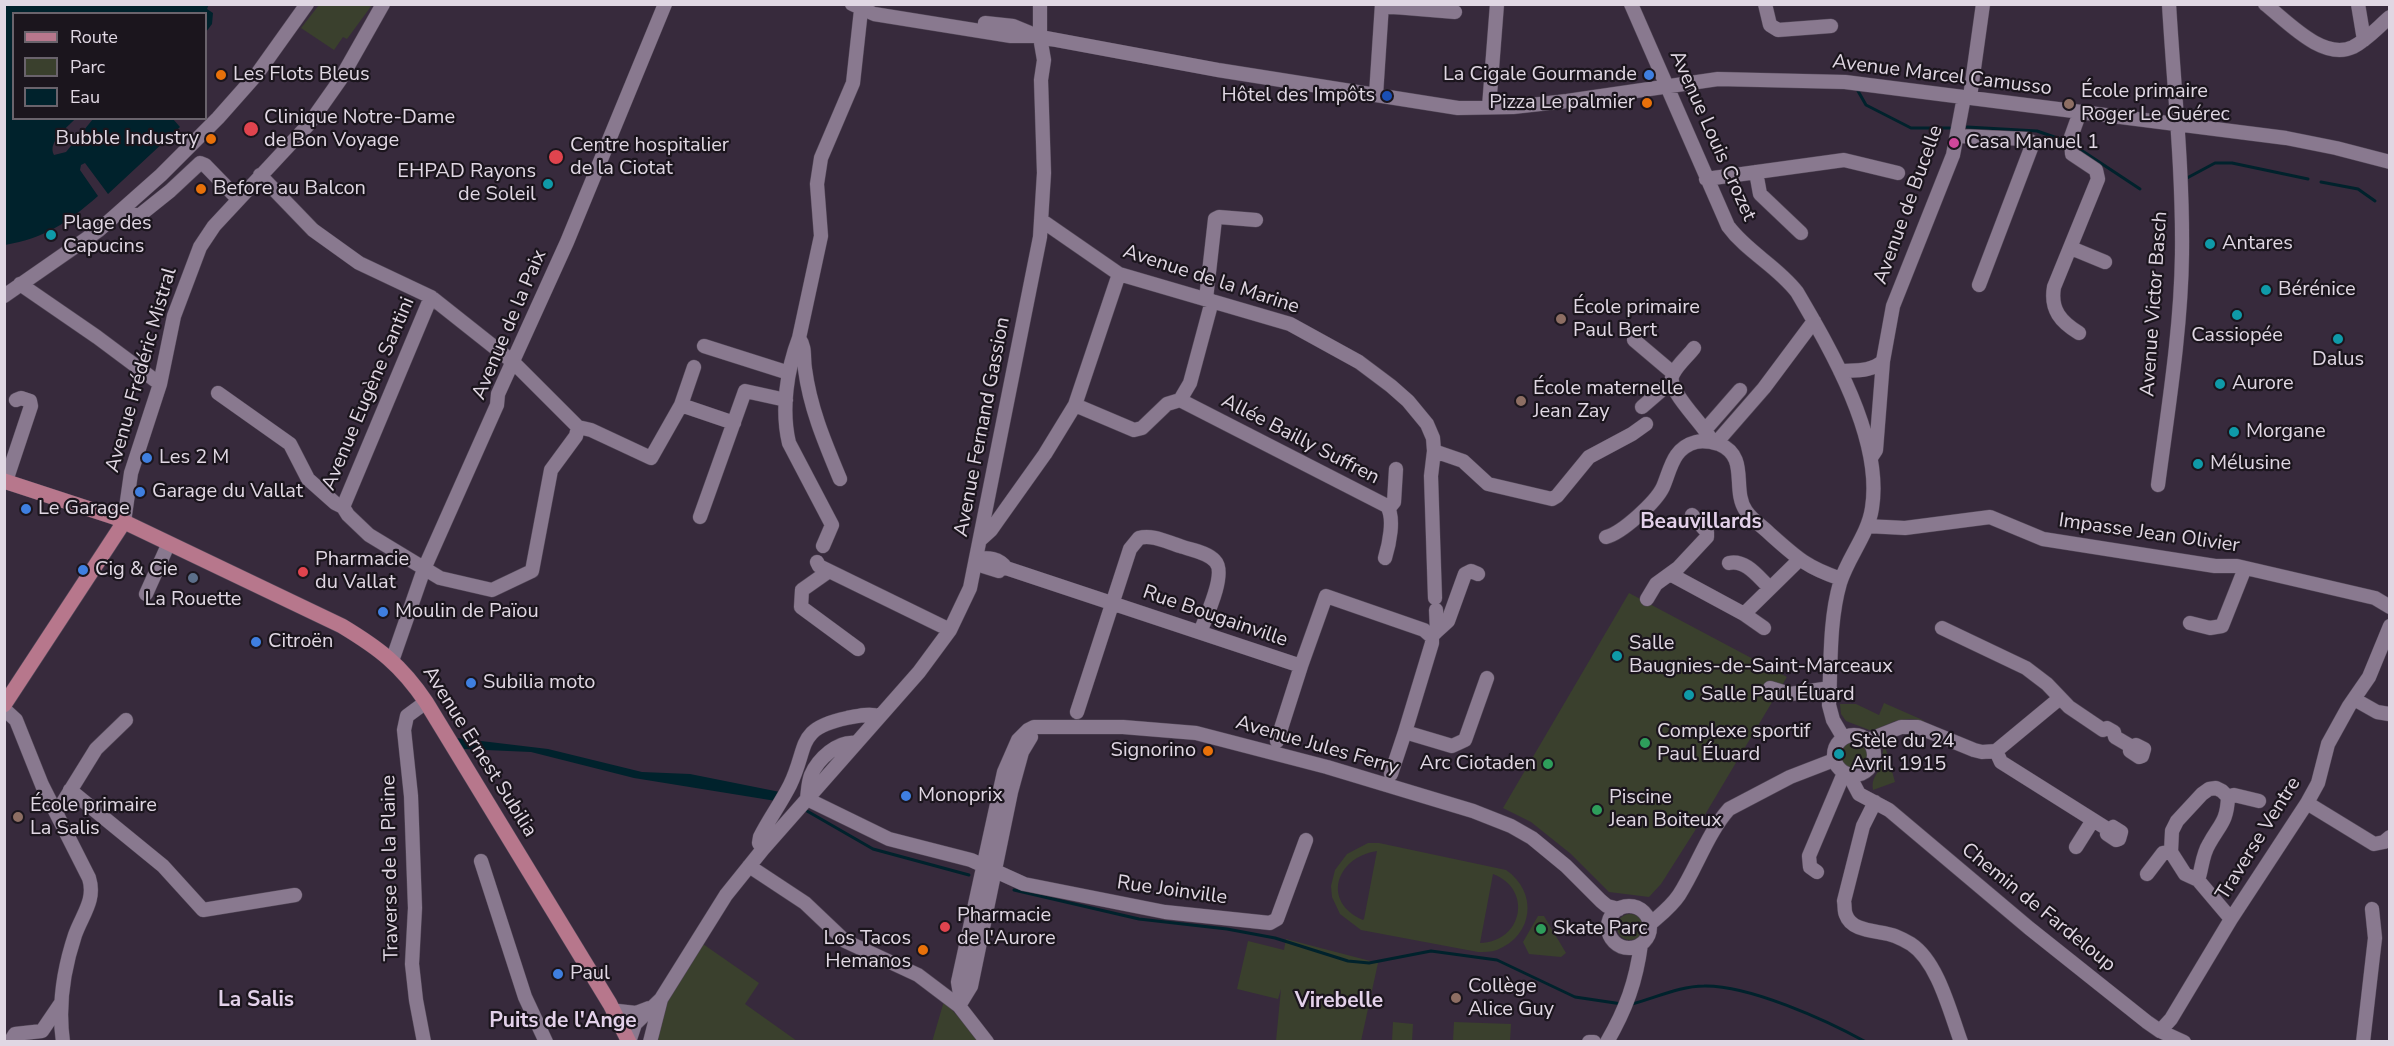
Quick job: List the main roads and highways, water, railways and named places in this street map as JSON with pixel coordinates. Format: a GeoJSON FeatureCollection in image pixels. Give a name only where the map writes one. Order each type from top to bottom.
{"type":"FeatureCollection","features":[{"type":"Feature","properties":{"kind":"main road","name":"Avenue Ernest Subilia"},"geometry":{"type":"LineString","coordinates":[[5,481],[124,522],[342,627],[377,648],[392,661],[410,677],[614,1008],[639,1039]]}},
{"type":"Feature","properties":{"kind":"main road"},"geometry":{"type":"LineString","coordinates":[[6,699],[124,522]]}},
{"type":"Feature","properties":{"kind":"water"},"geometry":{"type":"Polygon","coordinates":[[[5,4],[209,4],[207,9],[213,13],[212,24],[207,31],[207,12],[12,12],[12,120],[74,120],[55,140],[54,155],[66,152],[92,120],[174,120],[180,127],[108,194],[85,163],[81,165],[80,170],[98,196],[76,214],[44,234],[5,245],[5,4]]]}},
{"type":"Feature","properties":{"kind":"water"},"geometry":{"type":"Polygon","coordinates":[[[456,738],[548,749],[642,772],[690,774],[780,792],[776,801],[634,778],[531,752],[463,749],[456,738]]]}},
{"type":"Feature","properties":{"kind":"waterway"},"geometry":{"type":"LineString","coordinates":[[1858,91],[1866,105],[1911,128],[1950,128]]}},
{"type":"Feature","properties":{"kind":"waterway"},"geometry":{"type":"LineString","coordinates":[[1967,127],[2037,131],[2066,141]]}},
{"type":"Feature","properties":{"kind":"waterway"},"geometry":{"type":"LineString","coordinates":[[2078,148],[2140,189]]}},
{"type":"Feature","properties":{"kind":"waterway"},"geometry":{"type":"LineString","coordinates":[[2187,178],[2215,163],[2232,163],[2308,179]]}},
{"type":"Feature","properties":{"kind":"waterway"},"geometry":{"type":"LineString","coordinates":[[2321,182],[2358,189],[2375,201]]}},
{"type":"Feature","properties":{"kind":"waterway"},"geometry":{"type":"LineString","coordinates":[[807,811],[873,849],[969,875]]}},
{"type":"Feature","properties":{"kind":"waterway"},"geometry":{"type":"LineString","coordinates":[[1014,890],[1139,919],[1227,929],[1275,938],[1348,961],[1369,963],[1431,951],[1497,960],[1575,997],[1622,1004]]}},
{"type":"Feature","properties":{"kind":"waterway"},"geometry":{"type":"LineString","coordinates":[[1632,1004],[1686,988],[1722,987],[1787,1005],[1866,1042]]}},
{"type":"Feature","properties":{"kind":"place","name":"Les Flots Bleus"},"geometry":{"type":"Point","coordinates":[221,75]}},
{"type":"Feature","properties":{"kind":"place","name":"La Cigale Gourmande"},"geometry":{"type":"Point","coordinates":[1649,75]}},
{"type":"Feature","properties":{"kind":"place","name":"Hôtel des Impôts"},"geometry":{"type":"Point","coordinates":[1387,96]}},
{"type":"Feature","properties":{"kind":"place","name":"Pizza Le palmier"},"geometry":{"type":"Point","coordinates":[1647,103]}},
{"type":"Feature","properties":{"kind":"place","name":"École primaire Roger Le Guérec"},"geometry":{"type":"Point","coordinates":[2069,104]}},
{"type":"Feature","properties":{"kind":"place","name":"Clinique Notre-Dame de Bon Voyage"},"geometry":{"type":"Point","coordinates":[251,129]}},
{"type":"Feature","properties":{"kind":"place","name":"Bubble Industry"},"geometry":{"type":"Point","coordinates":[211,139]}},
{"type":"Feature","properties":{"kind":"place","name":"Casa Manuel 1"},"geometry":{"type":"Point","coordinates":[1954,143]}},
{"type":"Feature","properties":{"kind":"place","name":"Centre hospitalier de la Ciotat"},"geometry":{"type":"Point","coordinates":[556,157]}},
{"type":"Feature","properties":{"kind":"place","name":"EHPAD Rayons de Soleil"},"geometry":{"type":"Point","coordinates":[548,184]}},
{"type":"Feature","properties":{"kind":"place","name":"Before au Balcon"},"geometry":{"type":"Point","coordinates":[201,189]}},
{"type":"Feature","properties":{"kind":"place","name":"Plage des Capucins"},"geometry":{"type":"Point","coordinates":[51,235]}},
{"type":"Feature","properties":{"kind":"place","name":"Antares"},"geometry":{"type":"Point","coordinates":[2210,244]}},
{"type":"Feature","properties":{"kind":"place","name":"Bérénice"},"geometry":{"type":"Point","coordinates":[2266,290]}},
{"type":"Feature","properties":{"kind":"place","name":"Cassiopée"},"geometry":{"type":"Point","coordinates":[2237,315]}},
{"type":"Feature","properties":{"kind":"place","name":"École primaire Paul Bert"},"geometry":{"type":"Point","coordinates":[1561,319]}},
{"type":"Feature","properties":{"kind":"place","name":"Dalus"},"geometry":{"type":"Point","coordinates":[2338,339]}},
{"type":"Feature","properties":{"kind":"place","name":"Aurore"},"geometry":{"type":"Point","coordinates":[2220,384]}},
{"type":"Feature","properties":{"kind":"place","name":"École maternelle Jean Zay"},"geometry":{"type":"Point","coordinates":[1521,401]}},
{"type":"Feature","properties":{"kind":"place","name":"Morgane"},"geometry":{"type":"Point","coordinates":[2234,432]}},
{"type":"Feature","properties":{"kind":"place","name":"Les 2 M"},"geometry":{"type":"Point","coordinates":[147,458]}},
{"type":"Feature","properties":{"kind":"place","name":"Mélusine"},"geometry":{"type":"Point","coordinates":[2198,464]}},
{"type":"Feature","properties":{"kind":"place","name":"Garage du Vallat"},"geometry":{"type":"Point","coordinates":[140,492]}},
{"type":"Feature","properties":{"kind":"place","name":"Le Garage"},"geometry":{"type":"Point","coordinates":[26,509]}},
{"type":"Feature","properties":{"kind":"place","name":"Cig & Cie"},"geometry":{"type":"Point","coordinates":[83,570]}},
{"type":"Feature","properties":{"kind":"place","name":"Pharmacie du Vallat"},"geometry":{"type":"Point","coordinates":[303,572]}},
{"type":"Feature","properties":{"kind":"place","name":"La Rouette"},"geometry":{"type":"Point","coordinates":[193,578]}},
{"type":"Feature","properties":{"kind":"place","name":"Moulin de Païou"},"geometry":{"type":"Point","coordinates":[383,612]}},
{"type":"Feature","properties":{"kind":"place","name":"Citroën"},"geometry":{"type":"Point","coordinates":[256,642]}},
{"type":"Feature","properties":{"kind":"place","name":"Salle Baugnies-de-Saint-Marceaux"},"geometry":{"type":"Point","coordinates":[1617,656]}},
{"type":"Feature","properties":{"kind":"place","name":"Subilia moto"},"geometry":{"type":"Point","coordinates":[471,683]}},
{"type":"Feature","properties":{"kind":"place","name":"Salle Paul Éluard"},"geometry":{"type":"Point","coordinates":[1689,695]}},
{"type":"Feature","properties":{"kind":"place","name":"Complexe sportif Paul Éluard"},"geometry":{"type":"Point","coordinates":[1645,743]}},
{"type":"Feature","properties":{"kind":"place","name":"Signorino"},"geometry":{"type":"Point","coordinates":[1208,751]}},
{"type":"Feature","properties":{"kind":"place","name":"Stèle du 24 Avril 1915"},"geometry":{"type":"Point","coordinates":[1839,754]}},
{"type":"Feature","properties":{"kind":"place","name":"Arc Ciotaden"},"geometry":{"type":"Point","coordinates":[1548,764]}},
{"type":"Feature","properties":{"kind":"place","name":"Monoprix"},"geometry":{"type":"Point","coordinates":[906,796]}},
{"type":"Feature","properties":{"kind":"place","name":"Piscine Jean Boiteux"},"geometry":{"type":"Point","coordinates":[1597,810]}},
{"type":"Feature","properties":{"kind":"place","name":"École primaire La Salis"},"geometry":{"type":"Point","coordinates":[18,817]}},
{"type":"Feature","properties":{"kind":"place","name":"Pharmacie de l'Aurore"},"geometry":{"type":"Point","coordinates":[945,927]}},
{"type":"Feature","properties":{"kind":"place","name":"Skate Parc"},"geometry":{"type":"Point","coordinates":[1541,929]}},
{"type":"Feature","properties":{"kind":"place","name":"Los Tacos Hemanos"},"geometry":{"type":"Point","coordinates":[923,950]}},
{"type":"Feature","properties":{"kind":"place","name":"Paul"},"geometry":{"type":"Point","coordinates":[558,974]}},
{"type":"Feature","properties":{"kind":"place","name":"Collège Alice Guy"},"geometry":{"type":"Point","coordinates":[1456,998]}},
{"type":"Feature","properties":{"kind":"district","name":"Beauvillards"},"geometry":{"type":"Point","coordinates":[1701,523]}},
{"type":"Feature","properties":{"kind":"district","name":"La Salis"},"geometry":{"type":"Point","coordinates":[256,1001]}},
{"type":"Feature","properties":{"kind":"district","name":"Virebelle"},"geometry":{"type":"Point","coordinates":[1339,1002]}},
{"type":"Feature","properties":{"kind":"district","name":"Puits de l'Ange"},"geometry":{"type":"Point","coordinates":[563,1022]}}]}
